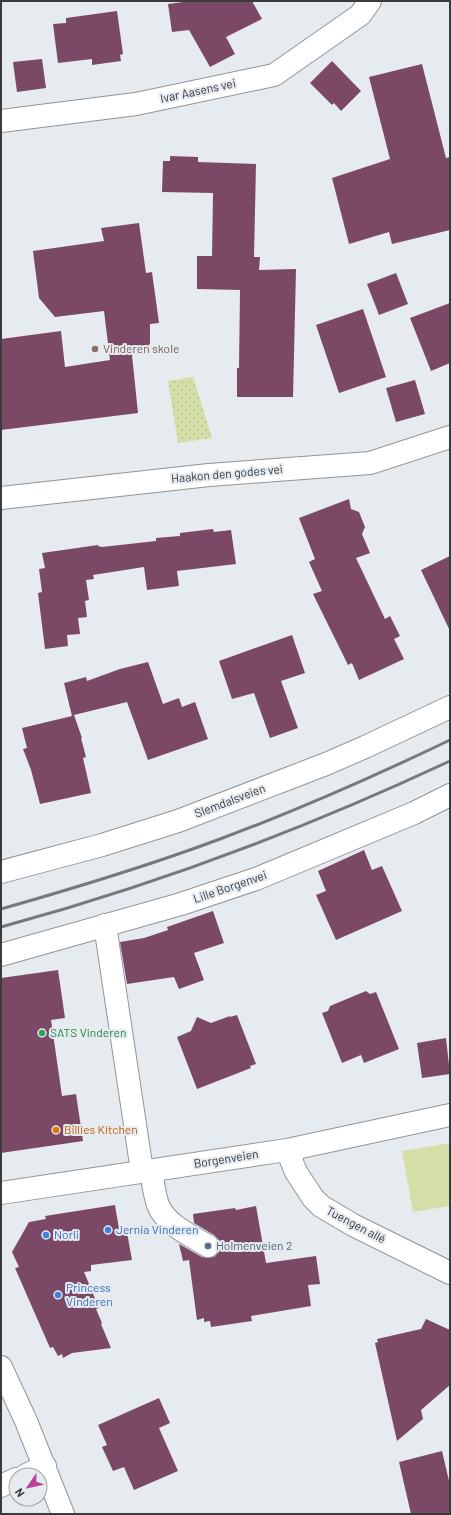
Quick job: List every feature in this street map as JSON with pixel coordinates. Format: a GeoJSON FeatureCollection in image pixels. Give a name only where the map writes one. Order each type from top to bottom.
{"type":"FeatureCollection","features":[{"type":"Feature","properties":{"kind":"street","name":"Ivar Aasens vei"},"geometry":{"type":"LineString","coordinates":[[1,121],[136,104],[274,74],[360,15],[370,1]]}},
{"type":"Feature","properties":{"kind":"street","name":"Haakon den godes vei"},"geometry":{"type":"LineString","coordinates":[[1,498],[209,475],[370,463],[450,438]]}},
{"type":"Feature","properties":{"kind":"street","name":"Slemdalsveien"},"geometry":{"type":"LineString","coordinates":[[1,872],[102,845],[185,818],[326,764],[450,707]]}},
{"type":"Feature","properties":{"kind":"street","name":"Lille Borgenvei"},"geometry":{"type":"LineString","coordinates":[[1,955],[181,904],[256,879],[414,813],[450,795]]}},
{"type":"Feature","properties":{"kind":"street"},"geometry":{"type":"LineString","coordinates":[[105,925],[146,1171],[158,1204],[166,1218],[177,1227],[208,1246]]}},
{"type":"Feature","properties":{"kind":"street","name":"Borgenveien"},"geometry":{"type":"LineString","coordinates":[[1,1193],[287,1150],[450,1115]]}},
{"type":"Feature","properties":{"kind":"street","name":"Tuengen allé"},"geometry":{"type":"LineString","coordinates":[[287,1150],[296,1172],[313,1198],[321,1206],[354,1225],[450,1273]]}},
{"type":"Feature","properties":{"kind":"street"},"geometry":{"type":"LineString","coordinates":[[1,1367],[26,1421],[34,1467]]}},
{"type":"Feature","properties":{"kind":"street"},"geometry":{"type":"LineString","coordinates":[[48,1491],[63,1514]]}},
{"type":"Feature","properties":{"kind":"green space"},"geometry":{"type":"Polygon","coordinates":[[[193,377],[212,438],[178,443],[168,381],[193,377]]]}},
{"type":"Feature","properties":{"kind":"green space"},"geometry":{"type":"Polygon","coordinates":[[[450,1143],[450,1206],[413,1212],[402,1151],[450,1143]]]}},
{"type":"Feature","properties":{"kind":"building"},"geometry":{"type":"Polygon","coordinates":[[[191,1],[252,1],[262,19],[226,37],[235,54],[210,67],[189,30],[172,32],[168,4],[191,1]]]}},
{"type":"Feature","properties":{"kind":"building"},"geometry":{"type":"Polygon","coordinates":[[[117,11],[123,54],[120,55],[121,61],[92,65],[92,59],[58,63],[53,24],[66,23],[66,18],[117,11]]]}},
{"type":"Feature","properties":{"kind":"building"},"geometry":{"type":"Polygon","coordinates":[[[42,59],[46,88],[17,92],[13,62],[42,59]]]}},
{"type":"Feature","properties":{"kind":"building"},"geometry":{"type":"Polygon","coordinates":[[[332,61],[361,91],[341,111],[334,103],[332,105],[310,83],[332,61]]]}},
{"type":"Feature","properties":{"kind":"building"},"geometry":{"type":"Polygon","coordinates":[[[422,64],[446,158],[450,157],[450,230],[392,244],[389,232],[349,244],[332,178],[390,159],[369,77],[422,64]]]}},
{"type":"Feature","properties":{"kind":"building"},"geometry":{"type":"Polygon","coordinates":[[[170,156],[198,157],[198,162],[256,164],[254,257],[260,257],[259,270],[296,269],[293,397],[237,397],[240,290],[197,289],[197,256],[212,256],[213,193],[162,192],[163,161],[170,161],[170,156]]]}},
{"type":"Feature","properties":{"kind":"building"},"geometry":{"type":"Polygon","coordinates":[[[139,223],[146,273],[152,272],[159,323],[150,324],[150,343],[148,347],[144,351],[132,355],[138,413],[1,430],[1,339],[61,331],[65,367],[110,360],[104,311],[55,317],[39,298],[33,251],[104,241],[101,228],[139,223]]]}},
{"type":"Feature","properties":{"kind":"building"},"geometry":{"type":"Polygon","coordinates":[[[396,273],[408,304],[379,315],[367,284],[396,273]]]}},
{"type":"Feature","properties":{"kind":"building"},"geometry":{"type":"Polygon","coordinates":[[[450,303],[450,363],[431,371],[410,318],[450,303]]]}},
{"type":"Feature","properties":{"kind":"building"},"geometry":{"type":"Polygon","coordinates":[[[363,309],[386,377],[339,393],[316,325],[363,309]]]}},
{"type":"Feature","properties":{"kind":"building"},"geometry":{"type":"Polygon","coordinates":[[[415,380],[425,414],[396,422],[386,388],[415,380]]]}},
{"type":"Feature","properties":{"kind":"building"},"geometry":{"type":"Polygon","coordinates":[[[349,499],[351,509],[359,512],[365,527],[362,534],[370,553],[356,558],[385,619],[390,616],[400,636],[394,639],[404,659],[359,680],[352,663],[348,665],[313,594],[322,591],[309,562],[315,559],[299,518],[349,499]]]}},
{"type":"Feature","properties":{"kind":"building"},"geometry":{"type":"Polygon","coordinates":[[[213,529],[214,532],[231,530],[236,564],[177,571],[179,586],[147,590],[144,567],[93,575],[94,579],[86,580],[89,600],[85,601],[87,617],[78,618],[80,634],[67,635],[68,646],[45,649],[38,593],[42,592],[39,569],[45,568],[42,553],[98,545],[102,547],[156,541],[156,538],[180,536],[180,533],[213,529]]]}},
{"type":"Feature","properties":{"kind":"building"},"geometry":{"type":"Polygon","coordinates":[[[450,556],[450,631],[421,570],[450,556]]]}},
{"type":"Feature","properties":{"kind":"building"},"geometry":{"type":"Polygon","coordinates":[[[292,635],[305,673],[281,681],[298,728],[270,738],[254,693],[232,699],[219,661],[292,635]]]}},
{"type":"Feature","properties":{"kind":"building"},"geometry":{"type":"Polygon","coordinates":[[[148,662],[163,704],[179,698],[182,707],[195,702],[208,739],[148,760],[127,702],[74,715],[82,738],[86,757],[83,758],[91,793],[40,804],[31,770],[23,749],[27,748],[22,728],[72,716],[64,683],[86,677],[87,681],[120,669],[148,662]]]}},
{"type":"Feature","properties":{"kind":"building"},"geometry":{"type":"Polygon","coordinates":[[[364,850],[372,870],[382,866],[402,911],[336,940],[316,895],[326,891],[318,871],[364,850]]]}},
{"type":"Feature","properties":{"kind":"building"},"geometry":{"type":"Polygon","coordinates":[[[213,911],[224,943],[194,953],[204,980],[179,989],[174,977],[127,984],[120,942],[144,938],[168,930],[167,927],[213,911]]]}},
{"type":"Feature","properties":{"kind":"building"},"geometry":{"type":"Polygon","coordinates":[[[58,970],[65,1018],[51,1020],[62,1096],[76,1094],[83,1141],[1,1153],[1,978],[58,970]]]}},
{"type":"Feature","properties":{"kind":"building"},"geometry":{"type":"Polygon","coordinates":[[[366,991],[370,994],[376,992],[399,1049],[364,1063],[361,1055],[342,1063],[322,1013],[328,1011],[330,1006],[366,991]]]}},
{"type":"Feature","properties":{"kind":"building"},"geometry":{"type":"Polygon","coordinates":[[[237,1015],[256,1064],[250,1066],[251,1068],[197,1089],[177,1037],[191,1031],[197,1017],[211,1023],[237,1015]]]}},
{"type":"Feature","properties":{"kind":"building"},"geometry":{"type":"Polygon","coordinates":[[[446,1038],[450,1074],[422,1078],[417,1043],[446,1038]]]}},
{"type":"Feature","properties":{"kind":"building"},"geometry":{"type":"Polygon","coordinates":[[[115,1205],[119,1229],[126,1227],[132,1260],[91,1265],[91,1271],[84,1272],[99,1308],[96,1309],[111,1348],[72,1353],[63,1358],[62,1354],[58,1356],[53,1347],[50,1348],[15,1268],[19,1267],[12,1252],[29,1222],[46,1219],[45,1216],[115,1205]]]}},
{"type":"Feature","properties":{"kind":"building"},"geometry":{"type":"Polygon","coordinates":[[[256,1206],[266,1263],[316,1256],[320,1284],[308,1285],[311,1306],[251,1316],[252,1321],[211,1327],[210,1321],[204,1322],[204,1318],[197,1320],[189,1260],[183,1261],[179,1244],[202,1257],[214,1257],[219,1252],[219,1240],[214,1235],[194,1223],[193,1214],[235,1208],[236,1210],[256,1206]]]}},
{"type":"Feature","properties":{"kind":"building"},"geometry":{"type":"Polygon","coordinates":[[[426,1319],[450,1330],[450,1385],[421,1410],[423,1419],[397,1441],[375,1343],[378,1342],[377,1339],[421,1329],[426,1319]]]}},
{"type":"Feature","properties":{"kind":"building"},"geometry":{"type":"Polygon","coordinates":[[[159,1398],[170,1423],[159,1428],[178,1471],[134,1490],[124,1467],[113,1471],[102,1447],[107,1445],[98,1425],[159,1398]]]}},
{"type":"Feature","properties":{"kind":"building"},"geometry":{"type":"Polygon","coordinates":[[[442,1451],[450,1485],[450,1514],[411,1514],[399,1462],[442,1451]]]}},
{"type":"Feature","properties":{"kind":"railway"},"geometry":{"type":"LineString","coordinates":[[1,909],[111,876],[220,839],[336,792],[450,740]]}},
{"type":"Feature","properties":{"kind":"railway"},"geometry":{"type":"LineString","coordinates":[[1,927],[116,893],[229,854],[340,810],[450,761]]}},
{"type":"Feature","properties":{"kind":"place","name":"Vinderen skole"},"geometry":{"type":"Point","coordinates":[95,349]}},
{"type":"Feature","properties":{"kind":"place","name":"SATS Vinderen"},"geometry":{"type":"Point","coordinates":[42,1033]}},
{"type":"Feature","properties":{"kind":"place","name":"Billies Kitchen"},"geometry":{"type":"Point","coordinates":[56,1130]}},
{"type":"Feature","properties":{"kind":"place","name":"Jernia Vinderen"},"geometry":{"type":"Point","coordinates":[108,1230]}},
{"type":"Feature","properties":{"kind":"place","name":"Norli"},"geometry":{"type":"Point","coordinates":[46,1235]}},
{"type":"Feature","properties":{"kind":"place","name":"Holmenveien 2"},"geometry":{"type":"Point","coordinates":[208,1246]}},
{"type":"Feature","properties":{"kind":"place","name":"Princess Vinderen"},"geometry":{"type":"Point","coordinates":[58,1295]}}]}
